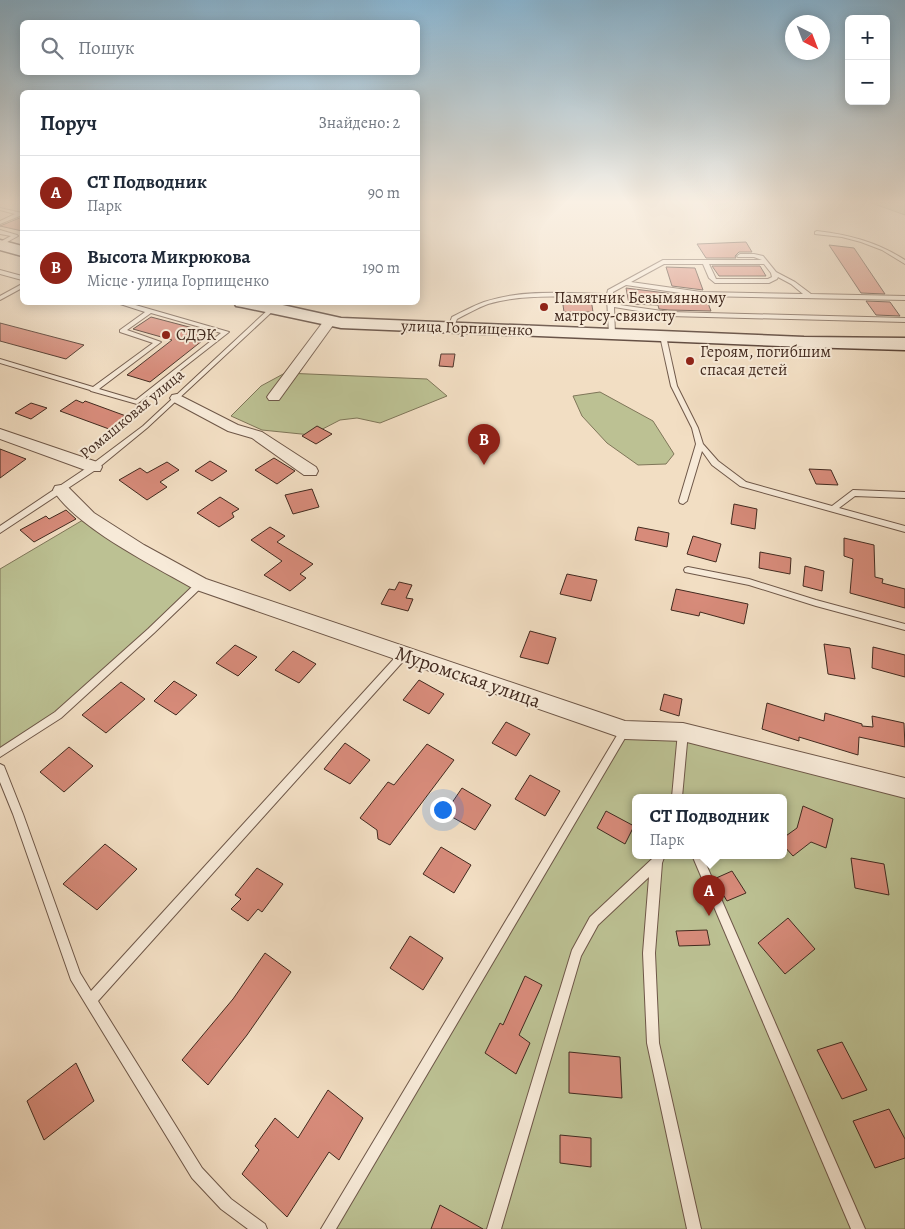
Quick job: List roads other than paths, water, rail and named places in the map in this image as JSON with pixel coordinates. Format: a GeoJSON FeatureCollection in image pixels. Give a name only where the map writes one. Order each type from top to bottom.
{"type":"FeatureCollection","features":[{"type":"Feature","properties":{"kind":"main road","name":"улица Горпищенко"},"geometry":{"type":"LineString","coordinates":[[255,305],[341,323],[905,344]]}},
{"type":"Feature","properties":{"kind":"street"},"geometry":{"type":"LineString","coordinates":[[274,397],[330,321]]}},
{"type":"Feature","properties":{"kind":"street"},"geometry":{"type":"LineString","coordinates":[[177,398],[233,428],[258,435],[310,471]]}},
{"type":"Feature","properties":{"kind":"street"},"geometry":{"type":"LineString","coordinates":[[0,434],[94,467]]}},
{"type":"Feature","properties":{"kind":"street","name":"Муромская улица"},"geometry":{"type":"LineString","coordinates":[[61,490],[88,517],[138,549],[200,584],[625,730],[683,732],[905,788]]}},
{"type":"Feature","properties":{"kind":"lane"},"geometry":{"type":"LineString","coordinates":[[612,334],[610,291],[663,262],[766,262],[774,273],[793,282],[809,296]]}},
{"type":"Feature","properties":{"kind":"lane"},"geometry":{"type":"LineString","coordinates":[[705,262],[715,281],[769,281],[774,278],[774,273]]}},
{"type":"Feature","properties":{"kind":"lane"},"geometry":{"type":"LineString","coordinates":[[0,272],[20,277]]}},
{"type":"Feature","properties":{"kind":"lane"},"geometry":{"type":"LineString","coordinates":[[625,283],[701,294],[905,298]]}},
{"type":"Feature","properties":{"kind":"lane"},"geometry":{"type":"LineString","coordinates":[[1,296],[20,287]]}},
{"type":"Feature","properties":{"kind":"lane"},"geometry":{"type":"LineString","coordinates":[[451,328],[454,318],[488,303],[513,298],[554,294],[611,296]]}},
{"type":"Feature","properties":{"kind":"lane"},"geometry":{"type":"LineString","coordinates":[[0,361],[137,402],[226,332],[126,305]]}},
{"type":"Feature","properties":{"kind":"lane"},"geometry":{"type":"LineString","coordinates":[[611,305],[669,314],[905,320]]}},
{"type":"Feature","properties":{"kind":"lane","name":"Ромашковая улица"},"geometry":{"type":"LineString","coordinates":[[1,528],[61,490],[146,427],[272,309]]}},
{"type":"Feature","properties":{"kind":"lane"},"geometry":{"type":"LineString","coordinates":[[93,390],[158,342],[122,331],[150,312]]}},
{"type":"Feature","properties":{"kind":"lane"},"geometry":{"type":"LineString","coordinates":[[663,336],[674,386],[695,428],[700,444],[716,464],[742,484],[905,529]]}},
{"type":"Feature","properties":{"kind":"lane"},"geometry":{"type":"LineString","coordinates":[[683,501],[700,444]]}},
{"type":"Feature","properties":{"kind":"lane"},"geometry":{"type":"LineString","coordinates":[[833,509],[853,493],[905,495]]}},
{"type":"Feature","properties":{"kind":"lane"},"geometry":{"type":"LineString","coordinates":[[688,570],[749,582],[816,603],[905,627]]}},
{"type":"Feature","properties":{"kind":"lane"},"geometry":{"type":"LineString","coordinates":[[0,753],[58,716],[151,632],[200,584]]}},
{"type":"Feature","properties":{"kind":"lane"},"geometry":{"type":"LineString","coordinates":[[90,1001],[404,654]]}},
{"type":"Feature","properties":{"kind":"lane"},"geometry":{"type":"LineString","coordinates":[[328,1229],[625,730]]}},
{"type":"Feature","properties":{"kind":"lane"},"geometry":{"type":"LineString","coordinates":[[677,794],[683,732]]}},
{"type":"Feature","properties":{"kind":"lane"},"geometry":{"type":"LineString","coordinates":[[0,769],[18,814],[75,976],[197,1173],[226,1204],[260,1229]]}},
{"type":"Feature","properties":{"kind":"lane"},"geometry":{"type":"LineString","coordinates":[[494,1229],[576,954],[594,921],[657,859]]}},
{"type":"Feature","properties":{"kind":"lane"},"geometry":{"type":"LineString","coordinates":[[657,859],[649,953],[653,1043],[694,1229]]}},
{"type":"Feature","properties":{"kind":"lane"},"geometry":{"type":"LineString","coordinates":[[699,859],[858,1229]]}},
{"type":"Feature","properties":{"kind":"place","name":"Памятник Безымянному матросу-связисту"},"geometry":{"type":"Point","coordinates":[544,307]}},
{"type":"Feature","properties":{"kind":"place","name":"СДЭК"},"geometry":{"type":"Point","coordinates":[166,335]}},
{"type":"Feature","properties":{"kind":"place","name":"Героям, погибшим спасая детей"},"geometry":{"type":"Point","coordinates":[690,361]}},
{"type":"Feature","properties":{"kind":"place","name":"Высота Микрюкова"},"geometry":{"type":"Point","coordinates":[484,465]}},
{"type":"Feature","properties":{"kind":"place","name":"СТ Подводник"},"geometry":{"type":"Point","coordinates":[709,916]}}]}
